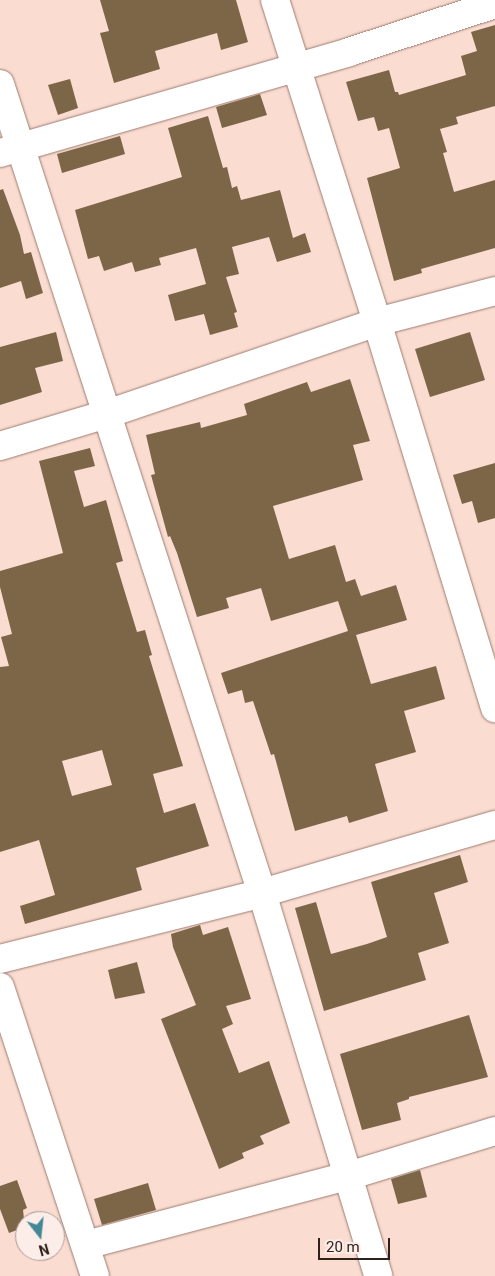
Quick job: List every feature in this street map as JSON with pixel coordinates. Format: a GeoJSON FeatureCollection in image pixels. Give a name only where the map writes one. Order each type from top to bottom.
{"type":"FeatureCollection","features":[{"type":"Feature","properties":{"kind":"street"},"geometry":{"type":"LineString","coordinates":[[276,0],[495,708]]}},
{"type":"Feature","properties":{"kind":"street"},"geometry":{"type":"LineString","coordinates":[[9,150],[349,52],[495,4]]}},
{"type":"Feature","properties":{"kind":"street"},"geometry":{"type":"LineString","coordinates":[[0,84],[9,150],[107,414],[262,893],[378,1276]]}},
{"type":"Feature","properties":{"kind":"street"},"geometry":{"type":"LineString","coordinates":[[0,446],[107,414],[377,322],[495,291]]}},
{"type":"Feature","properties":{"kind":"street"},"geometry":{"type":"LineString","coordinates":[[0,959],[262,893],[495,826]]}},
{"type":"Feature","properties":{"kind":"street"},"geometry":{"type":"LineString","coordinates":[[0,987],[96,1276]]}},
{"type":"Feature","properties":{"kind":"street"},"geometry":{"type":"LineString","coordinates":[[86,1245],[348,1176],[495,1131]]}},
{"type":"Feature","properties":{"kind":"building"},"geometry":{"type":"Polygon","coordinates":[[[100,0],[236,0],[248,42],[221,50],[217,33],[155,51],[160,69],[114,83],[100,33],[109,31],[100,0]]]}},
{"type":"Feature","properties":{"kind":"building"},"geometry":{"type":"Polygon","coordinates":[[[495,25],[495,106],[456,117],[458,124],[440,129],[447,152],[443,153],[454,192],[495,180],[495,248],[421,269],[422,273],[394,281],[367,178],[400,168],[389,128],[378,131],[374,117],[358,121],[346,82],[389,70],[395,92],[398,92],[399,95],[466,75],[461,56],[477,51],[471,32],[495,25]]]}},
{"type":"Feature","properties":{"kind":"building"},"geometry":{"type":"Polygon","coordinates":[[[70,79],[78,108],[58,115],[48,85],[70,79]]]}},
{"type":"Feature","properties":{"kind":"building"},"geometry":{"type":"Polygon","coordinates":[[[260,94],[267,115],[222,128],[216,107],[260,94]]]}},
{"type":"Feature","properties":{"kind":"building"},"geometry":{"type":"Polygon","coordinates":[[[208,116],[223,168],[227,167],[232,188],[237,186],[241,200],[280,190],[293,238],[305,233],[311,252],[277,262],[269,237],[232,247],[239,274],[226,277],[237,312],[234,313],[238,327],[210,335],[204,314],[175,321],[168,295],[206,284],[196,248],[159,258],[161,265],[135,272],[132,262],[104,271],[99,256],[88,259],[75,210],[182,177],[168,128],[208,116]]]}},
{"type":"Feature","properties":{"kind":"building"},"geometry":{"type":"Polygon","coordinates":[[[120,136],[125,154],[62,173],[57,154],[120,136]]]}},
{"type":"Feature","properties":{"kind":"building"},"geometry":{"type":"Polygon","coordinates":[[[3,189],[20,235],[24,254],[31,252],[43,293],[26,299],[21,281],[0,288],[0,190],[3,189]]]}},
{"type":"Feature","properties":{"kind":"building"},"geometry":{"type":"Polygon","coordinates":[[[56,332],[63,361],[35,368],[42,392],[0,405],[0,347],[56,332]]]}},
{"type":"Feature","properties":{"kind":"building"},"geometry":{"type":"Polygon","coordinates":[[[470,332],[485,380],[430,397],[415,349],[470,332]]]}},
{"type":"Feature","properties":{"kind":"building"},"geometry":{"type":"Polygon","coordinates":[[[350,379],[370,441],[353,445],[363,480],[273,506],[289,559],[335,545],[346,582],[355,579],[361,596],[396,585],[407,620],[356,635],[371,684],[436,666],[445,699],[404,711],[416,752],[375,764],[388,811],[349,823],[347,816],[295,831],[274,754],[271,755],[253,701],[245,703],[242,690],[228,694],[221,673],[348,631],[338,601],[271,621],[261,588],[226,598],[229,608],[197,617],[177,553],[170,536],[168,537],[151,475],[155,474],[146,435],[200,422],[201,428],[247,415],[244,404],[307,382],[311,392],[350,379]]]}},
{"type":"Feature","properties":{"kind":"building"},"geometry":{"type":"Polygon","coordinates":[[[90,448],[95,466],[74,471],[84,507],[106,500],[123,561],[116,563],[137,632],[145,630],[152,655],[149,656],[183,766],[153,774],[164,813],[195,803],[209,846],[136,868],[142,890],[25,924],[20,906],[55,895],[39,840],[0,852],[0,667],[9,666],[1,637],[12,634],[0,587],[0,571],[63,553],[39,461],[90,448]],[[102,750],[62,761],[72,796],[112,785],[102,750]]]}},
{"type":"Feature","properties":{"kind":"building"},"geometry":{"type":"Polygon","coordinates":[[[495,463],[495,518],[478,523],[472,501],[462,504],[453,475],[495,463]]]}},
{"type":"Feature","properties":{"kind":"building"},"geometry":{"type":"Polygon","coordinates":[[[460,855],[468,882],[434,893],[449,943],[418,953],[426,980],[324,1011],[295,908],[316,902],[331,954],[367,944],[387,937],[371,882],[460,855]]]}},
{"type":"Feature","properties":{"kind":"building"},"geometry":{"type":"Polygon","coordinates":[[[200,925],[203,935],[228,927],[251,999],[226,1006],[233,1024],[222,1029],[239,1073],[269,1061],[290,1123],[260,1136],[264,1144],[242,1153],[244,1158],[219,1169],[161,1019],[196,1005],[173,947],[171,934],[200,925]]]}},
{"type":"Feature","properties":{"kind":"building"},"geometry":{"type":"Polygon","coordinates":[[[137,962],[145,993],[115,999],[108,970],[137,962]]]}},
{"type":"Feature","properties":{"kind":"building"},"geometry":{"type":"Polygon","coordinates":[[[469,1015],[488,1077],[409,1097],[409,1099],[397,1103],[401,1120],[362,1130],[340,1054],[469,1015]]]}},
{"type":"Feature","properties":{"kind":"building"},"geometry":{"type":"Polygon","coordinates":[[[420,1170],[427,1197],[398,1204],[391,1179],[420,1170]]]}},
{"type":"Feature","properties":{"kind":"building"},"geometry":{"type":"Polygon","coordinates":[[[17,1180],[27,1208],[23,1211],[15,1211],[15,1231],[9,1233],[0,1209],[0,1186],[17,1180]]]}},
{"type":"Feature","properties":{"kind":"building"},"geometry":{"type":"Polygon","coordinates":[[[148,1183],[156,1210],[102,1225],[94,1199],[148,1183]]]}}]}
